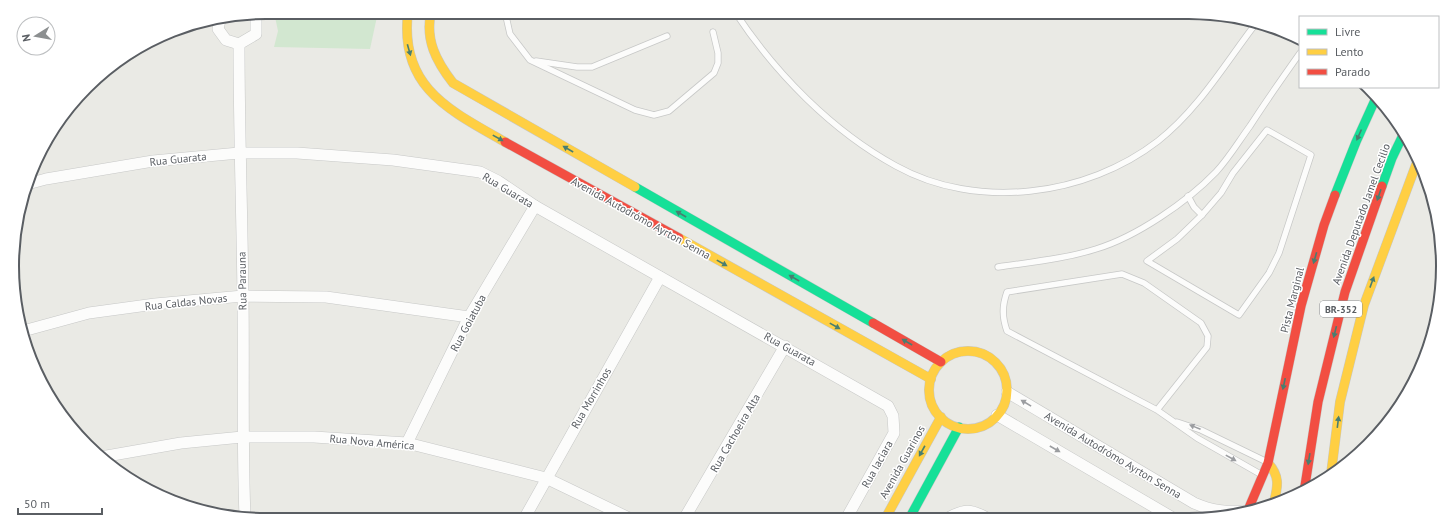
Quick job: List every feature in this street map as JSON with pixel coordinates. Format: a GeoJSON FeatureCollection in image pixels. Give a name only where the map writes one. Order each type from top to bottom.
{"type":"FeatureCollection","features":[{"type":"Feature","properties":{"kind":"main road","name":"Avenida Autodrómo Ayrton Senna"},"geometry":{"type":"LineString","coordinates":[[406,19],[405,24],[408,49],[419,77],[436,99],[457,115],[931,379]]}},
{"type":"Feature","properties":{"kind":"main road","name":"Avenida Autodrómo Ayrton Senna"},"geometry":{"type":"LineString","coordinates":[[428,19],[430,48],[440,68],[453,83],[941,362]]}},
{"type":"Feature","properties":{"kind":"main road","name":"Pista Marginal"},"geometry":{"type":"LineString","coordinates":[[1248,506],[1268,462],[1301,306],[1324,225],[1373,101]]}},
{"type":"Feature","properties":{"kind":"main road","name":"Avenida Deputado Jamel Cecilio"},"geometry":{"type":"LineString","coordinates":[[1305,484],[1318,402],[1345,292],[1392,158],[1401,140]]}},
{"type":"Feature","properties":{"kind":"main road","name":"BR-352"},"geometry":{"type":"LineString","coordinates":[[1332,467],[1340,402],[1364,305],[1415,167]]}},
{"type":"Feature","properties":{"kind":"main road"},"geometry":{"type":"LineString","coordinates":[[965,351],[978,352],[990,357],[1000,367],[1006,379],[1007,392],[1004,404],[997,415],[980,427],[970,428],[959,428],[941,417],[931,400],[931,379],[941,362],[952,354],[965,351]]}},
{"type":"Feature","properties":{"kind":"main road","name":"Avenida Guarinos"},"geometry":{"type":"LineString","coordinates":[[887,513],[941,417]]}},
{"type":"Feature","properties":{"kind":"main road"},"geometry":{"type":"LineString","coordinates":[[912,513],[959,428]]}},
{"type":"Feature","properties":{"kind":"main road"},"geometry":{"type":"LineString","coordinates":[[1268,462],[1276,471],[1278,482],[1275,497]]}},
{"type":"Feature","properties":{"kind":"street"},"geometry":{"type":"LineString","coordinates":[[219,24],[218,29],[226,40],[239,44],[256,34],[256,20]]}},
{"type":"Feature","properties":{"kind":"street","name":"Rua Parauna"},"geometry":{"type":"LineString","coordinates":[[239,44],[239,153],[243,296],[242,437],[245,512]]}},
{"type":"Feature","properties":{"kind":"street","name":"Rua Guarata"},"geometry":{"type":"LineString","coordinates":[[34,182],[153,161],[239,153],[297,153],[393,160],[480,172],[498,181],[535,206],[785,346],[888,406]]}},
{"type":"Feature","properties":{"kind":"street","name":"Rua Goiatuba"},"geometry":{"type":"LineString","coordinates":[[407,443],[469,317],[535,206]]}},
{"type":"Feature","properties":{"kind":"street","name":"Rua Morrinhos"},"geometry":{"type":"LineString","coordinates":[[527,513],[660,277]]}},
{"type":"Feature","properties":{"kind":"street","name":"Rua Caldas Novas"},"geometry":{"type":"LineString","coordinates":[[27,330],[89,313],[155,304],[243,296],[326,297],[469,317]]}},
{"type":"Feature","properties":{"kind":"street","name":"Rua Cachoeira Alta"},"geometry":{"type":"LineString","coordinates":[[688,513],[785,346]]}},
{"type":"Feature","properties":{"kind":"street","name":"Avenida Autodrómo Ayrton Senna"},"geometry":{"type":"LineString","coordinates":[[1007,392],[1194,503],[1209,510],[1218,511]]}},
{"type":"Feature","properties":{"kind":"street","name":"Rua Iaciara"},"geometry":{"type":"LineString","coordinates":[[849,513],[894,433],[893,416],[888,406]]}},
{"type":"Feature","properties":{"kind":"street"},"geometry":{"type":"LineString","coordinates":[[997,415],[1164,513]]}},
{"type":"Feature","properties":{"kind":"street","name":"Rua Nova América"},"geometry":{"type":"LineString","coordinates":[[108,456],[181,443],[242,437],[314,436],[407,443],[546,478],[618,513]]}},
{"type":"Feature","properties":{"kind":"street"},"geometry":{"type":"LineString","coordinates":[[958,513],[962,511],[979,513]]}},
{"type":"Feature","properties":{"kind":"lane"},"geometry":{"type":"LineString","coordinates":[[507,19],[510,34],[530,60],[635,110],[654,115],[669,111],[714,73],[718,63],[718,53],[713,32]]}},
{"type":"Feature","properties":{"kind":"lane"},"geometry":{"type":"LineString","coordinates":[[740,19],[758,45],[796,87],[834,122],[896,167],[932,181],[969,189],[1007,192],[1046,189],[1080,181],[1105,172],[1141,153],[1188,114],[1253,27]]}},
{"type":"Feature","properties":{"kind":"lane"},"geometry":{"type":"LineString","coordinates":[[530,60],[577,67],[592,67],[667,36]]}},
{"type":"Feature","properties":{"kind":"lane"},"geometry":{"type":"LineString","coordinates":[[998,267],[1053,259],[1097,249],[1124,239],[1147,225],[1188,196],[1216,172],[1235,148],[1299,54]]}},
{"type":"Feature","properties":{"kind":"lane"},"geometry":{"type":"LineString","coordinates":[[1267,130],[1311,155],[1279,252],[1268,273],[1239,315],[1147,261],[1177,239],[1202,215],[1221,193],[1233,173],[1267,130]]}},
{"type":"Feature","properties":{"kind":"lane"},"geometry":{"type":"LineString","coordinates":[[1188,196],[1194,208],[1202,215]]}},
{"type":"Feature","properties":{"kind":"lane"},"geometry":{"type":"LineString","coordinates":[[1157,410],[1207,347],[1208,336],[1201,324],[1144,282],[1122,274],[1007,292],[1003,302],[1003,319],[1007,331],[1157,410],[1185,431],[1216,450],[1263,475]]}},
{"type":"Feature","properties":{"kind":"lane"},"geometry":{"type":"LineString","coordinates":[[1174,422],[1188,425],[1220,438],[1268,462]]}},
{"type":"Feature","properties":{"kind":"lane"},"geometry":{"type":"LineString","coordinates":[[1216,450],[1220,438]]}},
{"type":"Feature","properties":{"kind":"green space"},"geometry":{"type":"Polygon","coordinates":[[[275,19],[376,19],[370,49],[274,47],[278,31],[275,19]]]}},
{"type":"Feature","properties":{"kind":"traffic: fast"},"geometry":{"type":"LineString","coordinates":[[1335,195],[1374,102]]}},
{"type":"Feature","properties":{"kind":"traffic: fast"},"geometry":{"type":"LineString","coordinates":[[1382,186],[1392,158],[1401,140]]}},
{"type":"Feature","properties":{"kind":"traffic: fast"},"geometry":{"type":"LineString","coordinates":[[635,187],[873,323]]}},
{"type":"Feature","properties":{"kind":"traffic: fast"},"geometry":{"type":"LineString","coordinates":[[912,513],[959,427]]}},
{"type":"Feature","properties":{"kind":"traffic: slow"},"geometry":{"type":"LineString","coordinates":[[408,19],[407,38],[411,59],[420,78],[432,93],[447,107],[505,142]]}},
{"type":"Feature","properties":{"kind":"traffic: slow"},"geometry":{"type":"LineString","coordinates":[[430,19],[430,32],[433,50],[453,83],[635,187]]}},
{"type":"Feature","properties":{"kind":"traffic: slow"},"geometry":{"type":"LineString","coordinates":[[1332,467],[1340,402],[1364,305],[1415,167]]}},
{"type":"Feature","properties":{"kind":"traffic: slow"},"geometry":{"type":"LineString","coordinates":[[679,238],[931,379]]}},
{"type":"Feature","properties":{"kind":"traffic: slow"},"geometry":{"type":"LineString","coordinates":[[968,351],[983,354],[995,363],[1004,375],[1007,390],[1004,405],[995,417],[983,426],[968,429],[953,426],[941,417],[932,405],[929,390],[932,375],[941,363],[953,354],[968,351]]}},
{"type":"Feature","properties":{"kind":"traffic: slow"},"geometry":{"type":"LineString","coordinates":[[888,513],[941,417]]}},
{"type":"Feature","properties":{"kind":"traffic: slow"},"geometry":{"type":"LineString","coordinates":[[1268,463],[1275,472],[1277,481],[1275,497]]}},
{"type":"Feature","properties":{"kind":"traffic: jam"},"geometry":{"type":"LineString","coordinates":[[505,142],[679,238]]}},
{"type":"Feature","properties":{"kind":"traffic: jam"},"geometry":{"type":"LineString","coordinates":[[1305,484],[1318,402],[1345,292],[1382,186]]}},
{"type":"Feature","properties":{"kind":"traffic: jam"},"geometry":{"type":"LineString","coordinates":[[1250,506],[1268,463],[1301,306],[1324,225],[1335,195]]}},
{"type":"Feature","properties":{"kind":"traffic: jam"},"geometry":{"type":"LineString","coordinates":[[873,323],[941,362]]}}]}
